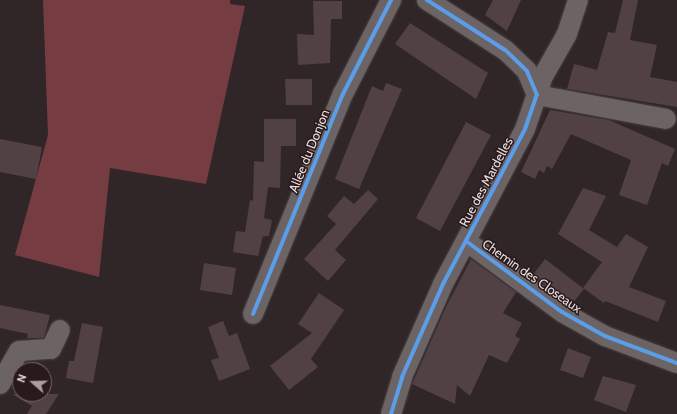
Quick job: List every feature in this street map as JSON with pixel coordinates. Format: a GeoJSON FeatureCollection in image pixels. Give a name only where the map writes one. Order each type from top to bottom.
{"type":"FeatureCollection","features":[{"type":"Feature","properties":{"kind":"street","name":"Allée du Donjon"},"geometry":{"type":"LineString","coordinates":[[253,314],[343,94],[391,0]]}},
{"type":"Feature","properties":{"kind":"street"},"geometry":{"type":"LineString","coordinates":[[427,0],[505,50],[527,71],[537,95],[666,119]]}},
{"type":"Feature","properties":{"kind":"street","name":"Rue des Mardelles"},"geometry":{"type":"LineString","coordinates":[[391,414],[405,370],[443,284],[525,130],[542,78],[567,34],[578,0]]}},
{"type":"Feature","properties":{"kind":"street","name":"Chemin des Closeaux"},"geometry":{"type":"LineString","coordinates":[[466,241],[562,312],[605,336],[677,363]]}},
{"type":"Feature","properties":{"kind":"street"},"geometry":{"type":"LineString","coordinates":[[0,384],[19,351],[51,349],[60,330]]}},
{"type":"Feature","properties":{"kind":"shaded area"},"geometry":{"type":"Polygon","coordinates":[[[43,0],[230,0],[230,4],[245,6],[206,184],[110,168],[99,277],[15,255],[48,135],[43,0]]]}},
{"type":"Feature","properties":{"kind":"building"},"geometry":{"type":"Polygon","coordinates":[[[493,0],[521,0],[507,31],[485,15],[493,0]]]}},
{"type":"Feature","properties":{"kind":"building"},"geometry":{"type":"Polygon","coordinates":[[[623,0],[638,0],[630,40],[657,45],[650,77],[677,82],[677,107],[567,89],[574,64],[597,70],[608,32],[615,33],[623,0]]]}},
{"type":"Feature","properties":{"kind":"building"},"geometry":{"type":"Polygon","coordinates":[[[313,1],[342,1],[342,19],[331,19],[330,63],[298,65],[297,34],[314,35],[313,1]]]}},
{"type":"Feature","properties":{"kind":"building"},"geometry":{"type":"Polygon","coordinates":[[[410,23],[488,73],[476,99],[395,44],[410,23]]]}},
{"type":"Feature","properties":{"kind":"building"},"geometry":{"type":"Polygon","coordinates":[[[285,79],[312,79],[312,105],[286,105],[285,79]]]}},
{"type":"Feature","properties":{"kind":"building"},"geometry":{"type":"Polygon","coordinates":[[[386,83],[402,89],[359,189],[335,179],[372,86],[383,91],[386,83]]]}},
{"type":"Feature","properties":{"kind":"building"},"geometry":{"type":"Polygon","coordinates":[[[550,110],[609,120],[675,149],[668,166],[662,163],[647,205],[619,195],[631,160],[571,134],[552,169],[547,166],[544,173],[539,170],[535,179],[521,172],[550,110]]]}},
{"type":"Feature","properties":{"kind":"building"},"geometry":{"type":"Polygon","coordinates":[[[264,119],[296,119],[296,146],[281,146],[280,188],[268,187],[264,218],[272,220],[269,236],[263,236],[258,256],[233,252],[236,231],[245,232],[250,200],[253,201],[254,161],[264,162],[264,119]]]}},
{"type":"Feature","properties":{"kind":"building"},"geometry":{"type":"Polygon","coordinates":[[[466,122],[491,135],[440,231],[416,218],[466,122]]]}},
{"type":"Feature","properties":{"kind":"building"},"geometry":{"type":"Polygon","coordinates":[[[0,139],[42,147],[36,179],[0,172],[0,139]]]}},
{"type":"Feature","properties":{"kind":"building"},"geometry":{"type":"Polygon","coordinates":[[[583,188],[606,196],[589,230],[617,247],[626,234],[648,247],[629,287],[666,301],[658,322],[605,301],[604,303],[583,288],[602,262],[558,234],[583,188]]]}},
{"type":"Feature","properties":{"kind":"building"},"geometry":{"type":"Polygon","coordinates":[[[368,190],[378,199],[335,250],[346,260],[328,281],[304,259],[336,224],[327,216],[344,196],[354,204],[368,190]]]}},
{"type":"Feature","properties":{"kind":"building"},"geometry":{"type":"Polygon","coordinates":[[[471,259],[516,292],[503,313],[522,323],[515,336],[520,339],[507,363],[489,355],[470,396],[457,385],[455,404],[412,384],[446,307],[471,259]]]}},
{"type":"Feature","properties":{"kind":"building"},"geometry":{"type":"Polygon","coordinates":[[[545,259],[584,289],[572,304],[532,276],[545,259]]]}},
{"type":"Feature","properties":{"kind":"building"},"geometry":{"type":"Polygon","coordinates":[[[204,263],[236,268],[232,295],[200,290],[204,263]]]}},
{"type":"Feature","properties":{"kind":"building"},"geometry":{"type":"Polygon","coordinates":[[[319,293],[344,310],[311,359],[318,367],[289,390],[270,366],[312,333],[298,324],[319,293]]]}},
{"type":"Feature","properties":{"kind":"building"},"geometry":{"type":"Polygon","coordinates":[[[0,305],[50,315],[44,338],[27,338],[28,334],[0,328],[0,305]]]}},
{"type":"Feature","properties":{"kind":"building"},"geometry":{"type":"Polygon","coordinates":[[[223,321],[229,336],[237,333],[250,369],[219,381],[211,360],[219,358],[208,327],[223,321]]]}},
{"type":"Feature","properties":{"kind":"building"},"geometry":{"type":"Polygon","coordinates":[[[82,323],[103,327],[93,383],[66,378],[69,361],[74,361],[82,323]]]}},
{"type":"Feature","properties":{"kind":"building"},"geometry":{"type":"Polygon","coordinates":[[[568,348],[591,357],[583,378],[560,370],[568,348]]]}},
{"type":"Feature","properties":{"kind":"building"},"geometry":{"type":"Polygon","coordinates":[[[603,376],[636,385],[626,412],[594,400],[603,376]]]}},
{"type":"Feature","properties":{"kind":"building"},"geometry":{"type":"Polygon","coordinates":[[[52,394],[59,394],[46,414],[27,414],[32,406],[25,402],[52,402],[52,394]]]}},
{"type":"Feature","properties":{"kind":"cycle path"},"geometry":{"type":"LineString","coordinates":[[253,314],[343,94],[391,0]]}},
{"type":"Feature","properties":{"kind":"cycle path"},"geometry":{"type":"LineString","coordinates":[[391,414],[402,377],[443,284],[525,129],[537,95],[527,71],[505,50],[427,0]]}},
{"type":"Feature","properties":{"kind":"cycle path"},"geometry":{"type":"LineString","coordinates":[[466,241],[562,312],[605,336],[677,363]]}}]}
